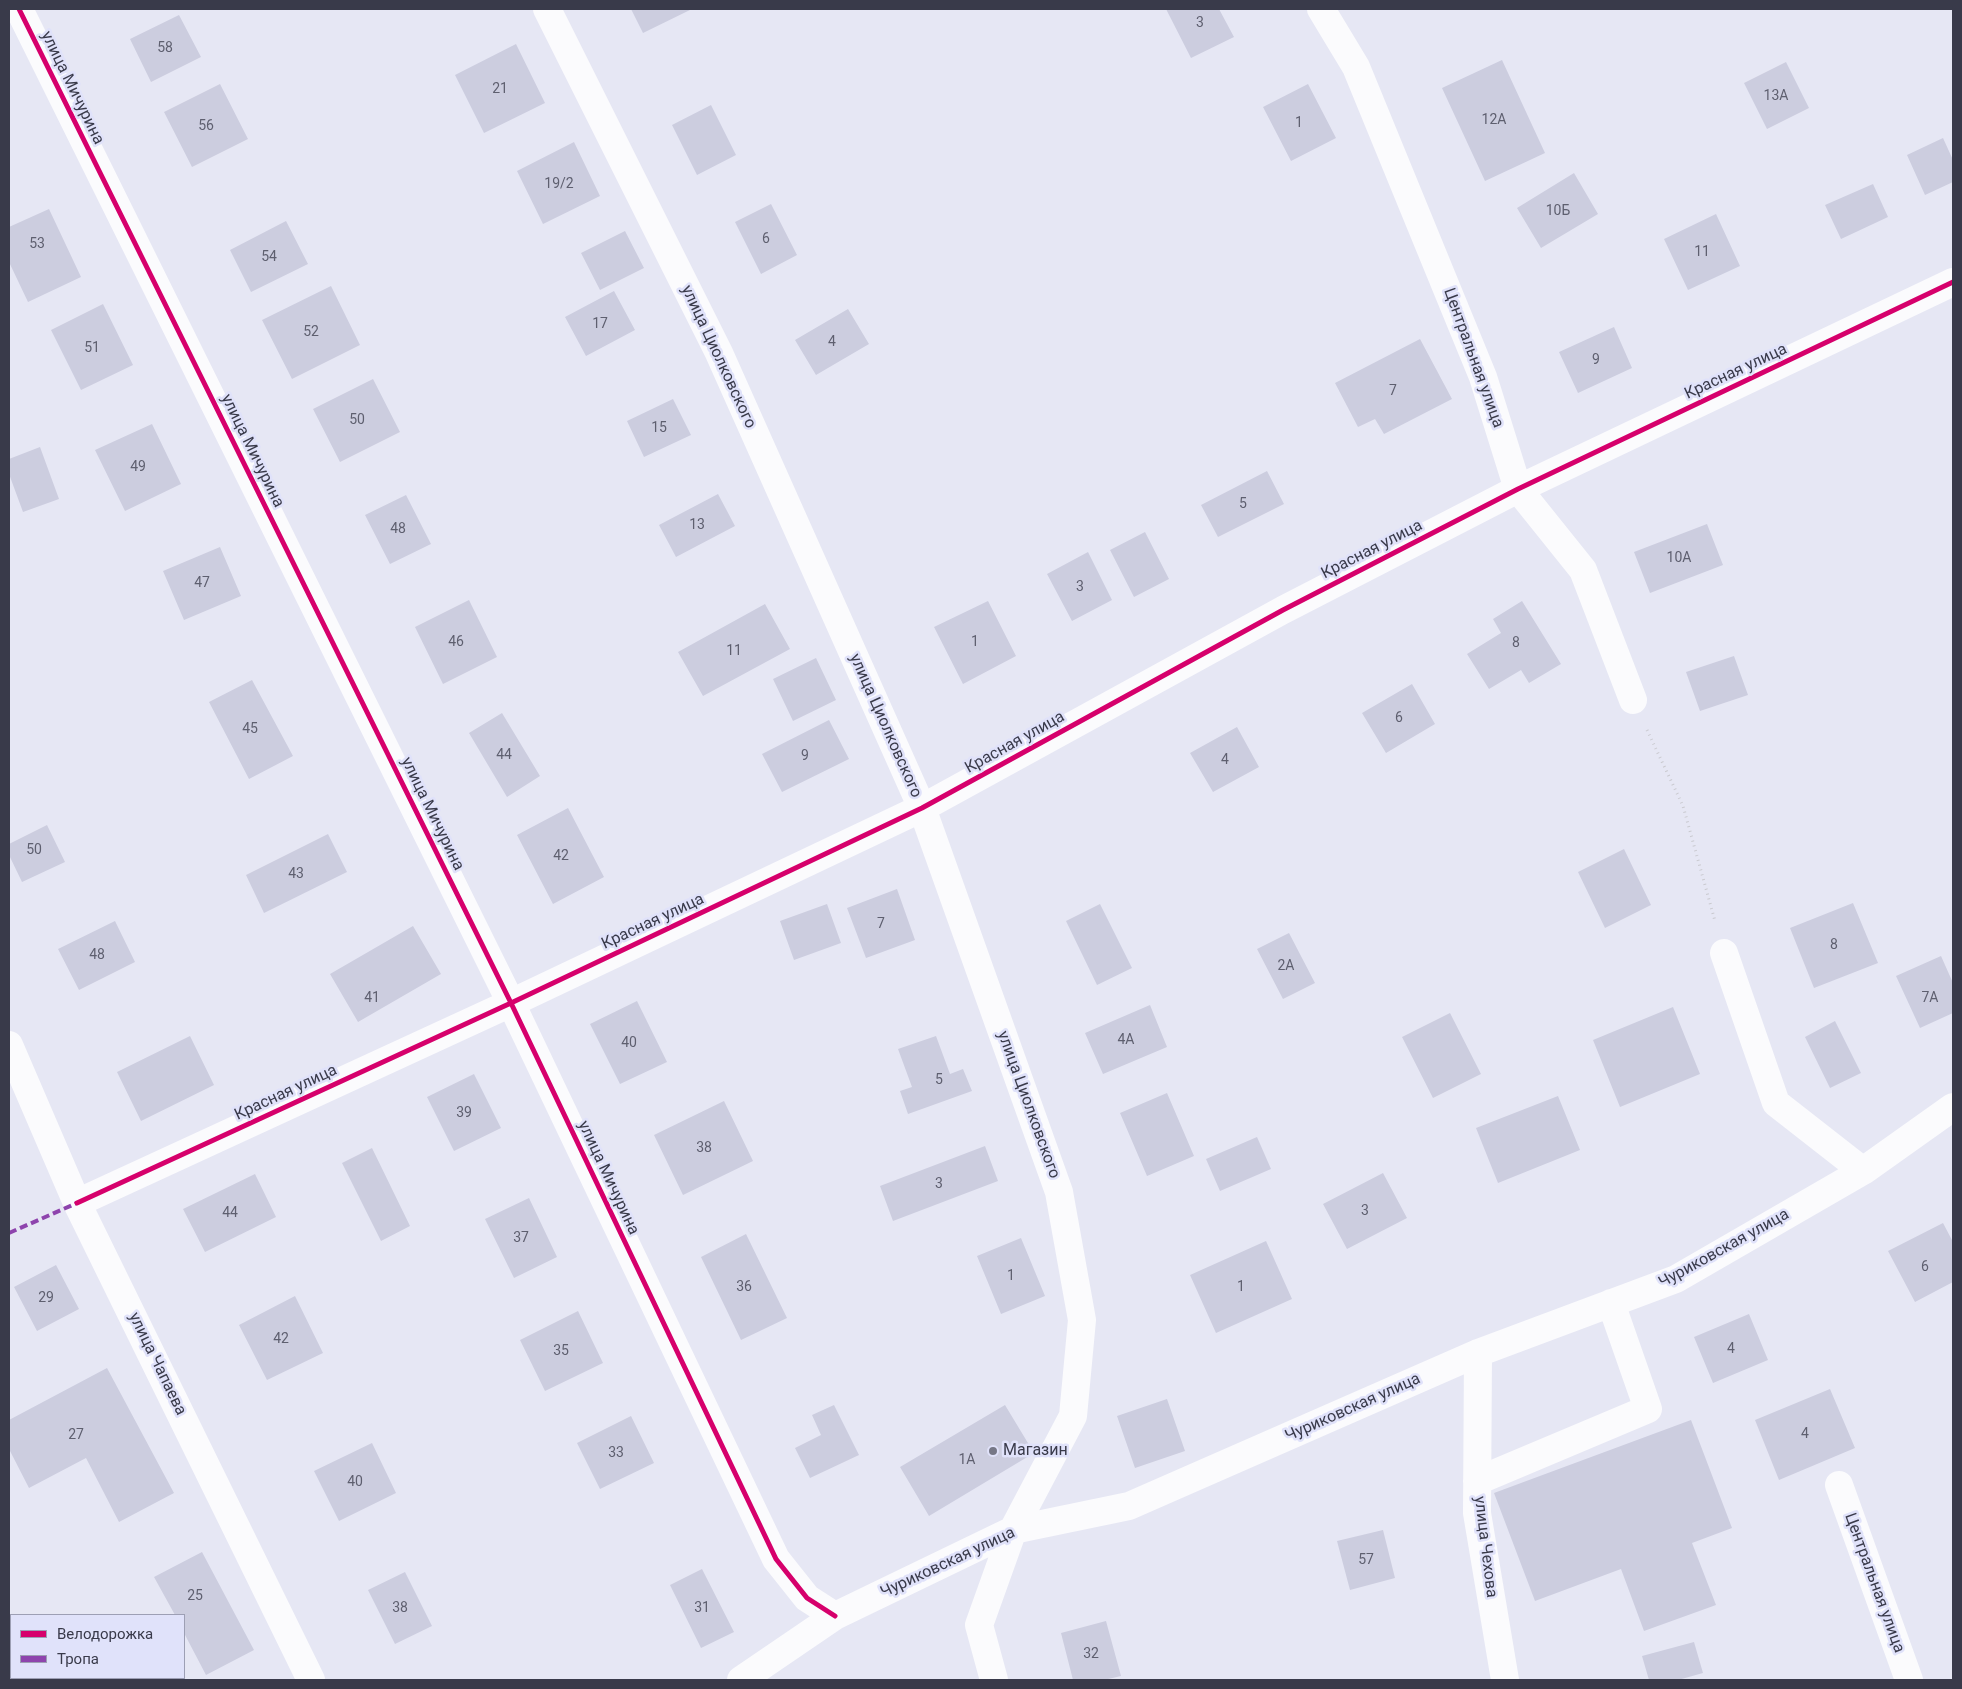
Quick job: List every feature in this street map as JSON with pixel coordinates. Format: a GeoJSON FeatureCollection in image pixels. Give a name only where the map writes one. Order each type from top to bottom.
{"type":"FeatureCollection","features":[{"type":"Feature","properties":{"kind":"street","name":"улица Мичурина"},"geometry":{"type":"LineString","coordinates":[[19,9],[511,1002],[776,1559],[807,1598],[835,1616]]}},
{"type":"Feature","properties":{"kind":"street","name":"улица Циолковского"},"geometry":{"type":"LineString","coordinates":[[547,9],[718,353],[922,808],[1059,1192],[1082,1320],[1073,1416],[1013,1530]]}},
{"type":"Feature","properties":{"kind":"street","name":"Центральная улица"},"geometry":{"type":"LineString","coordinates":[[1321,9],[1356,67],[1368,94],[1483,377],[1518,489],[1583,570],[1633,700]]}},
{"type":"Feature","properties":{"kind":"street","name":"Красная улица"},"geometry":{"type":"LineString","coordinates":[[78,1203],[922,808],[1284,610],[1518,489],[1953,282]]}},
{"type":"Feature","properties":{"kind":"street"},"geometry":{"type":"LineString","coordinates":[[1724,953],[1776,1103],[1863,1171]]}},
{"type":"Feature","properties":{"kind":"street","name":"улица Чапаева"},"geometry":{"type":"LineString","coordinates":[[9,1045],[78,1203],[311,1680]]}},
{"type":"Feature","properties":{"kind":"street","name":"Чуриковская улица"},"geometry":{"type":"LineString","coordinates":[[740,1680],[835,1616],[1013,1530],[1129,1506],[1478,1353],[1676,1279],[1863,1171],[1953,1107]]}},
{"type":"Feature","properties":{"kind":"street"},"geometry":{"type":"LineString","coordinates":[[1477,1481],[1648,1409],[1611,1303]]}},
{"type":"Feature","properties":{"kind":"street","name":"улица Чехова"},"geometry":{"type":"LineString","coordinates":[[1478,1353],[1477,1513],[1505,1680]]}},
{"type":"Feature","properties":{"kind":"street","name":"Центральная улица"},"geometry":{"type":"LineString","coordinates":[[1839,1485],[1909,1680]]}},
{"type":"Feature","properties":{"kind":"street"},"geometry":{"type":"LineString","coordinates":[[994,1680],[978,1625],[1013,1530]]}},
{"type":"Feature","properties":{"kind":"path"},"geometry":{"type":"LineString","coordinates":[[1633,700],[1683,806],[1724,953]]}},
{"type":"Feature","properties":{"kind":"building"},"geometry":{"type":"Polygon","coordinates":[[[631,9],[692,9],[643,33],[631,9]]]}},
{"type":"Feature","properties":{"kind":"building"},"geometry":{"type":"Polygon","coordinates":[[[1166,9],[1219,9],[1234,37],[1191,58],[1166,9]]]}},
{"type":"Feature","properties":{"kind":"building"},"geometry":{"type":"Polygon","coordinates":[[[179,15],[201,57],[151,82],[130,39],[179,15]]]}},
{"type":"Feature","properties":{"kind":"building"},"geometry":{"type":"Polygon","coordinates":[[[516,44],[545,103],[484,133],[455,75],[516,44]]]}},
{"type":"Feature","properties":{"kind":"building"},"geometry":{"type":"Polygon","coordinates":[[[1502,60],[1545,153],[1485,181],[1442,88],[1502,60]]]}},
{"type":"Feature","properties":{"kind":"building"},"geometry":{"type":"Polygon","coordinates":[[[1786,62],[1809,108],[1767,129],[1744,83],[1786,62]]]}},
{"type":"Feature","properties":{"kind":"building"},"geometry":{"type":"Polygon","coordinates":[[[220,84],[248,139],[192,167],[164,112],[220,84]]]}},
{"type":"Feature","properties":{"kind":"building"},"geometry":{"type":"Polygon","coordinates":[[[1308,84],[1336,138],[1291,161],[1263,107],[1308,84]]]}},
{"type":"Feature","properties":{"kind":"building"},"geometry":{"type":"Polygon","coordinates":[[[711,105],[736,155],[697,175],[672,125],[711,105]]]}},
{"type":"Feature","properties":{"kind":"building"},"geometry":{"type":"Polygon","coordinates":[[[1943,138],[1953,160],[1953,182],[1925,195],[1907,155],[1943,138]]]}},
{"type":"Feature","properties":{"kind":"building"},"geometry":{"type":"Polygon","coordinates":[[[574,142],[600,196],[543,224],[517,171],[574,142]]]}},
{"type":"Feature","properties":{"kind":"building"},"geometry":{"type":"Polygon","coordinates":[[[1574,173],[1598,214],[1541,248],[1517,208],[1574,173]]]}},
{"type":"Feature","properties":{"kind":"building"},"geometry":{"type":"Polygon","coordinates":[[[1873,184],[1888,217],[1841,239],[1825,205],[1873,184]]]}},
{"type":"Feature","properties":{"kind":"building"},"geometry":{"type":"Polygon","coordinates":[[[771,204],[797,255],[761,274],[735,222],[771,204]]]}},
{"type":"Feature","properties":{"kind":"building"},"geometry":{"type":"Polygon","coordinates":[[[49,209],[81,277],[28,302],[9,262],[9,227],[49,209]]]}},
{"type":"Feature","properties":{"kind":"building"},"geometry":{"type":"Polygon","coordinates":[[[1716,214],[1740,266],[1688,290],[1664,239],[1716,214]]]}},
{"type":"Feature","properties":{"kind":"building"},"geometry":{"type":"Polygon","coordinates":[[[286,221],[308,264],[251,292],[230,250],[286,221]]]}},
{"type":"Feature","properties":{"kind":"building"},"geometry":{"type":"Polygon","coordinates":[[[625,231],[644,268],[600,290],[581,253],[625,231]]]}},
{"type":"Feature","properties":{"kind":"building"},"geometry":{"type":"Polygon","coordinates":[[[331,286],[360,345],[292,379],[262,320],[331,286]]]}},
{"type":"Feature","properties":{"kind":"building"},"geometry":{"type":"Polygon","coordinates":[[[614,291],[635,330],[586,356],[565,317],[614,291]]]}},
{"type":"Feature","properties":{"kind":"building"},"geometry":{"type":"Polygon","coordinates":[[[103,304],[133,365],[81,390],[51,330],[103,304]]]}},
{"type":"Feature","properties":{"kind":"building"},"geometry":{"type":"Polygon","coordinates":[[[848,309],[869,344],[816,375],[795,340],[848,309]]]}},
{"type":"Feature","properties":{"kind":"building"},"geometry":{"type":"Polygon","coordinates":[[[1614,327],[1632,368],[1578,393],[1559,352],[1614,327]]]}},
{"type":"Feature","properties":{"kind":"building"},"geometry":{"type":"Polygon","coordinates":[[[1420,339],[1452,399],[1384,434],[1375,419],[1358,427],[1335,383],[1420,339]]]}},
{"type":"Feature","properties":{"kind":"building"},"geometry":{"type":"Polygon","coordinates":[[[373,379],[400,432],[340,462],[313,409],[373,379]]]}},
{"type":"Feature","properties":{"kind":"building"},"geometry":{"type":"Polygon","coordinates":[[[673,399],[691,435],[644,457],[627,421],[673,399]]]}},
{"type":"Feature","properties":{"kind":"building"},"geometry":{"type":"Polygon","coordinates":[[[152,424],[181,484],[125,511],[95,450],[152,424]]]}},
{"type":"Feature","properties":{"kind":"building"},"geometry":{"type":"Polygon","coordinates":[[[40,447],[59,499],[23,512],[9,474],[9,459],[40,447]]]}},
{"type":"Feature","properties":{"kind":"building"},"geometry":{"type":"Polygon","coordinates":[[[1267,471],[1284,504],[1218,537],[1201,505],[1267,471]]]}},
{"type":"Feature","properties":{"kind":"building"},"geometry":{"type":"Polygon","coordinates":[[[718,494],[735,526],[676,557],[659,525],[718,494]]]}},
{"type":"Feature","properties":{"kind":"building"},"geometry":{"type":"Polygon","coordinates":[[[406,495],[431,544],[390,564],[365,515],[406,495]]]}},
{"type":"Feature","properties":{"kind":"building"},"geometry":{"type":"Polygon","coordinates":[[[1707,524],[1723,565],[1650,593],[1634,552],[1707,524]]]}},
{"type":"Feature","properties":{"kind":"building"},"geometry":{"type":"Polygon","coordinates":[[[1145,532],[1169,579],[1134,597],[1110,550],[1145,532]]]}},
{"type":"Feature","properties":{"kind":"building"},"geometry":{"type":"Polygon","coordinates":[[[220,547],[241,596],[184,620],[163,571],[220,547]]]}},
{"type":"Feature","properties":{"kind":"building"},"geometry":{"type":"Polygon","coordinates":[[[1088,552],[1112,600],[1072,621],[1047,574],[1088,552]]]}},
{"type":"Feature","properties":{"kind":"building"},"geometry":{"type":"Polygon","coordinates":[[[469,600],[497,657],[443,684],[415,627],[469,600]]]}},
{"type":"Feature","properties":{"kind":"building"},"geometry":{"type":"Polygon","coordinates":[[[988,601],[1016,656],[963,684],[934,627],[988,601]]]}},
{"type":"Feature","properties":{"kind":"building"},"geometry":{"type":"Polygon","coordinates":[[[1522,601],[1561,664],[1529,683],[1521,670],[1489,689],[1467,654],[1501,633],[1493,619],[1522,601]]]}},
{"type":"Feature","properties":{"kind":"building"},"geometry":{"type":"Polygon","coordinates":[[[765,604],[790,649],[703,696],[678,652],[765,604]]]}},
{"type":"Feature","properties":{"kind":"building"},"geometry":{"type":"Polygon","coordinates":[[[1734,656],[1748,695],[1700,711],[1686,672],[1734,656]]]}},
{"type":"Feature","properties":{"kind":"building"},"geometry":{"type":"Polygon","coordinates":[[[816,658],[836,700],[793,721],[773,679],[816,658]]]}},
{"type":"Feature","properties":{"kind":"building"},"geometry":{"type":"Polygon","coordinates":[[[252,680],[293,756],[249,779],[209,702],[252,680]]]}},
{"type":"Feature","properties":{"kind":"building"},"geometry":{"type":"Polygon","coordinates":[[[1412,684],[1435,724],[1386,753],[1362,713],[1412,684]]]}},
{"type":"Feature","properties":{"kind":"building"},"geometry":{"type":"Polygon","coordinates":[[[502,713],[540,776],[507,797],[469,733],[502,713]]]}},
{"type":"Feature","properties":{"kind":"building"},"geometry":{"type":"Polygon","coordinates":[[[829,720],[849,759],[782,792],[762,754],[829,720]]]}},
{"type":"Feature","properties":{"kind":"building"},"geometry":{"type":"Polygon","coordinates":[[[1237,727],[1259,767],[1213,792],[1190,753],[1237,727]]]}},
{"type":"Feature","properties":{"kind":"building"},"geometry":{"type":"Polygon","coordinates":[[[568,808],[604,877],[553,904],[517,835],[568,808]]]}},
{"type":"Feature","properties":{"kind":"building"},"geometry":{"type":"Polygon","coordinates":[[[47,825],[65,862],[22,882],[9,855],[9,844],[47,825]]]}},
{"type":"Feature","properties":{"kind":"building"},"geometry":{"type":"Polygon","coordinates":[[[328,834],[347,872],[264,913],[246,875],[328,834]]]}},
{"type":"Feature","properties":{"kind":"building"},"geometry":{"type":"Polygon","coordinates":[[[1624,849],[1651,905],[1605,928],[1578,872],[1624,849]]]}},
{"type":"Feature","properties":{"kind":"building"},"geometry":{"type":"Polygon","coordinates":[[[897,889],[915,940],[866,958],[847,908],[897,889]]]}},
{"type":"Feature","properties":{"kind":"building"},"geometry":{"type":"Polygon","coordinates":[[[1853,903],[1878,963],[1814,988],[1790,928],[1853,903]]]}},
{"type":"Feature","properties":{"kind":"building"},"geometry":{"type":"Polygon","coordinates":[[[827,904],[841,943],[794,960],[780,921],[827,904]]]}},
{"type":"Feature","properties":{"kind":"building"},"geometry":{"type":"Polygon","coordinates":[[[1100,904],[1132,968],[1097,985],[1066,921],[1100,904]]]}},
{"type":"Feature","properties":{"kind":"building"},"geometry":{"type":"Polygon","coordinates":[[[115,921],[135,962],[79,990],[58,949],[115,921]]]}},
{"type":"Feature","properties":{"kind":"building"},"geometry":{"type":"Polygon","coordinates":[[[413,926],[441,974],[358,1022],[330,974],[413,926]]]}},
{"type":"Feature","properties":{"kind":"building"},"geometry":{"type":"Polygon","coordinates":[[[1289,933],[1315,983],[1283,999],[1257,949],[1289,933]]]}},
{"type":"Feature","properties":{"kind":"building"},"geometry":{"type":"Polygon","coordinates":[[[1941,956],[1953,983],[1953,1013],[1920,1028],[1896,976],[1941,956]]]}},
{"type":"Feature","properties":{"kind":"building"},"geometry":{"type":"Polygon","coordinates":[[[637,1001],[667,1062],[620,1084],[590,1024],[637,1001]]]}},
{"type":"Feature","properties":{"kind":"building"},"geometry":{"type":"Polygon","coordinates":[[[1150,1005],[1167,1047],[1103,1074],[1085,1033],[1150,1005]]]}},
{"type":"Feature","properties":{"kind":"building"},"geometry":{"type":"Polygon","coordinates":[[[1673,1007],[1700,1074],[1620,1107],[1593,1040],[1673,1007]]]}},
{"type":"Feature","properties":{"kind":"building"},"geometry":{"type":"Polygon","coordinates":[[[1450,1013],[1481,1074],[1433,1098],[1402,1037],[1450,1013]]]}},
{"type":"Feature","properties":{"kind":"building"},"geometry":{"type":"Polygon","coordinates":[[[1835,1021],[1861,1073],[1830,1088],[1805,1037],[1835,1021]]]}},
{"type":"Feature","properties":{"kind":"building"},"geometry":{"type":"Polygon","coordinates":[[[190,1036],[214,1085],[141,1121],[117,1072],[190,1036]]]}},
{"type":"Feature","properties":{"kind":"building"},"geometry":{"type":"Polygon","coordinates":[[[936,1036],[950,1074],[963,1069],[972,1091],[908,1114],[900,1091],[912,1087],[898,1049],[936,1036]]]}},
{"type":"Feature","properties":{"kind":"building"},"geometry":{"type":"Polygon","coordinates":[[[474,1074],[501,1128],[454,1151],[427,1097],[474,1074]]]}},
{"type":"Feature","properties":{"kind":"building"},"geometry":{"type":"Polygon","coordinates":[[[1167,1093],[1194,1156],[1147,1176],[1120,1113],[1167,1093]]]}},
{"type":"Feature","properties":{"kind":"building"},"geometry":{"type":"Polygon","coordinates":[[[1558,1096],[1580,1150],[1498,1183],[1476,1128],[1558,1096]]]}},
{"type":"Feature","properties":{"kind":"building"},"geometry":{"type":"Polygon","coordinates":[[[724,1101],[753,1161],[683,1195],[654,1135],[724,1101]]]}},
{"type":"Feature","properties":{"kind":"building"},"geometry":{"type":"Polygon","coordinates":[[[1257,1137],[1271,1169],[1220,1191],[1206,1159],[1257,1137]]]}},
{"type":"Feature","properties":{"kind":"building"},"geometry":{"type":"Polygon","coordinates":[[[985,1146],[998,1181],[893,1221],[880,1186],[985,1146]]]}},
{"type":"Feature","properties":{"kind":"building"},"geometry":{"type":"Polygon","coordinates":[[[372,1148],[410,1226],[381,1241],[342,1163],[372,1148]]]}},
{"type":"Feature","properties":{"kind":"building"},"geometry":{"type":"Polygon","coordinates":[[[1383,1173],[1407,1218],[1347,1249],[1323,1204],[1383,1173]]]}},
{"type":"Feature","properties":{"kind":"building"},"geometry":{"type":"Polygon","coordinates":[[[255,1174],[276,1217],[205,1252],[183,1209],[255,1174]]]}},
{"type":"Feature","properties":{"kind":"building"},"geometry":{"type":"Polygon","coordinates":[[[529,1198],[557,1257],[514,1278],[485,1219],[529,1198]]]}},
{"type":"Feature","properties":{"kind":"building"},"geometry":{"type":"Polygon","coordinates":[[[1943,1223],[1953,1242],[1953,1282],[1915,1302],[1888,1251],[1943,1223]]]}},
{"type":"Feature","properties":{"kind":"building"},"geometry":{"type":"Polygon","coordinates":[[[746,1234],[787,1318],[741,1340],[701,1257],[746,1234]]]}},
{"type":"Feature","properties":{"kind":"building"},"geometry":{"type":"Polygon","coordinates":[[[1021,1238],[1045,1296],[1001,1314],[977,1256],[1021,1238]]]}},
{"type":"Feature","properties":{"kind":"building"},"geometry":{"type":"Polygon","coordinates":[[[1266,1241],[1292,1299],[1216,1333],[1190,1275],[1266,1241]]]}},
{"type":"Feature","properties":{"kind":"building"},"geometry":{"type":"Polygon","coordinates":[[[56,1265],[79,1309],[37,1331],[14,1287],[56,1265]]]}},
{"type":"Feature","properties":{"kind":"building"},"geometry":{"type":"Polygon","coordinates":[[[295,1296],[323,1353],[267,1380],[239,1325],[295,1296]]]}},
{"type":"Feature","properties":{"kind":"building"},"geometry":{"type":"Polygon","coordinates":[[[578,1311],[603,1363],[545,1391],[520,1340],[578,1311]]]}},
{"type":"Feature","properties":{"kind":"building"},"geometry":{"type":"Polygon","coordinates":[[[1749,1314],[1768,1360],[1713,1383],[1694,1337],[1749,1314]]]}},
{"type":"Feature","properties":{"kind":"building"},"geometry":{"type":"Polygon","coordinates":[[[107,1368],[174,1493],[119,1522],[86,1458],[29,1488],[9,1449],[9,1420],[107,1368]]]}},
{"type":"Feature","properties":{"kind":"building"},"geometry":{"type":"Polygon","coordinates":[[[1830,1389],[1855,1448],[1779,1480],[1755,1420],[1830,1389]]]}},
{"type":"Feature","properties":{"kind":"building"},"geometry":{"type":"Polygon","coordinates":[[[1167,1399],[1185,1451],[1135,1468],[1117,1416],[1167,1399]]]}},
{"type":"Feature","properties":{"kind":"building"},"geometry":{"type":"Polygon","coordinates":[[[834,1405],[859,1455],[810,1478],[795,1448],[821,1435],[812,1415],[834,1405]]]}},
{"type":"Feature","properties":{"kind":"building"},"geometry":{"type":"Polygon","coordinates":[[[1005,1405],[1034,1453],[929,1516],[900,1467],[1005,1405]]]}},
{"type":"Feature","properties":{"kind":"building"},"geometry":{"type":"Polygon","coordinates":[[[631,1416],[654,1463],[600,1489],[577,1443],[631,1416]]]}},
{"type":"Feature","properties":{"kind":"building"},"geometry":{"type":"Polygon","coordinates":[[[1691,1420],[1732,1528],[1692,1543],[1716,1605],[1644,1631],[1621,1569],[1535,1601],[1494,1493],[1691,1420]]]}},
{"type":"Feature","properties":{"kind":"building"},"geometry":{"type":"Polygon","coordinates":[[[372,1443],[396,1493],[339,1521],[314,1471],[372,1443]]]}},
{"type":"Feature","properties":{"kind":"building"},"geometry":{"type":"Polygon","coordinates":[[[1383,1530],[1395,1578],[1350,1590],[1337,1541],[1383,1530]]]}},
{"type":"Feature","properties":{"kind":"building"},"geometry":{"type":"Polygon","coordinates":[[[202,1552],[254,1650],[206,1675],[185,1635],[185,1614],[174,1614],[154,1577],[202,1552]]]}},
{"type":"Feature","properties":{"kind":"building"},"geometry":{"type":"Polygon","coordinates":[[[702,1569],[734,1632],[701,1648],[670,1585],[702,1569]]]}},
{"type":"Feature","properties":{"kind":"building"},"geometry":{"type":"Polygon","coordinates":[[[405,1572],[432,1626],[395,1644],[368,1590],[405,1572]]]}},
{"type":"Feature","properties":{"kind":"building"},"geometry":{"type":"Polygon","coordinates":[[[1106,1621],[1121,1676],[1104,1680],[1073,1680],[1061,1633],[1106,1621]]]}},
{"type":"Feature","properties":{"kind":"building"},"geometry":{"type":"Polygon","coordinates":[[[1694,1642],[1703,1673],[1678,1680],[1649,1680],[1642,1656],[1694,1642]]]}},
{"type":"Feature","properties":{"kind":"marked path"},"geometry":{"type":"LineString","coordinates":[[9,1233],[77,1203]]}},
{"type":"Feature","properties":{"kind":"cycle path"},"geometry":{"type":"LineString","coordinates":[[19,9],[511,1003],[776,1559],[807,1598],[835,1616]]}},
{"type":"Feature","properties":{"kind":"cycle path"},"geometry":{"type":"LineString","coordinates":[[77,1203],[511,1003],[922,808],[1283,610],[1518,489],[1953,282]]}},
{"type":"Feature","properties":{"kind":"place","name":"Магазин"},"geometry":{"type":"Point","coordinates":[993,1451]}}]}
